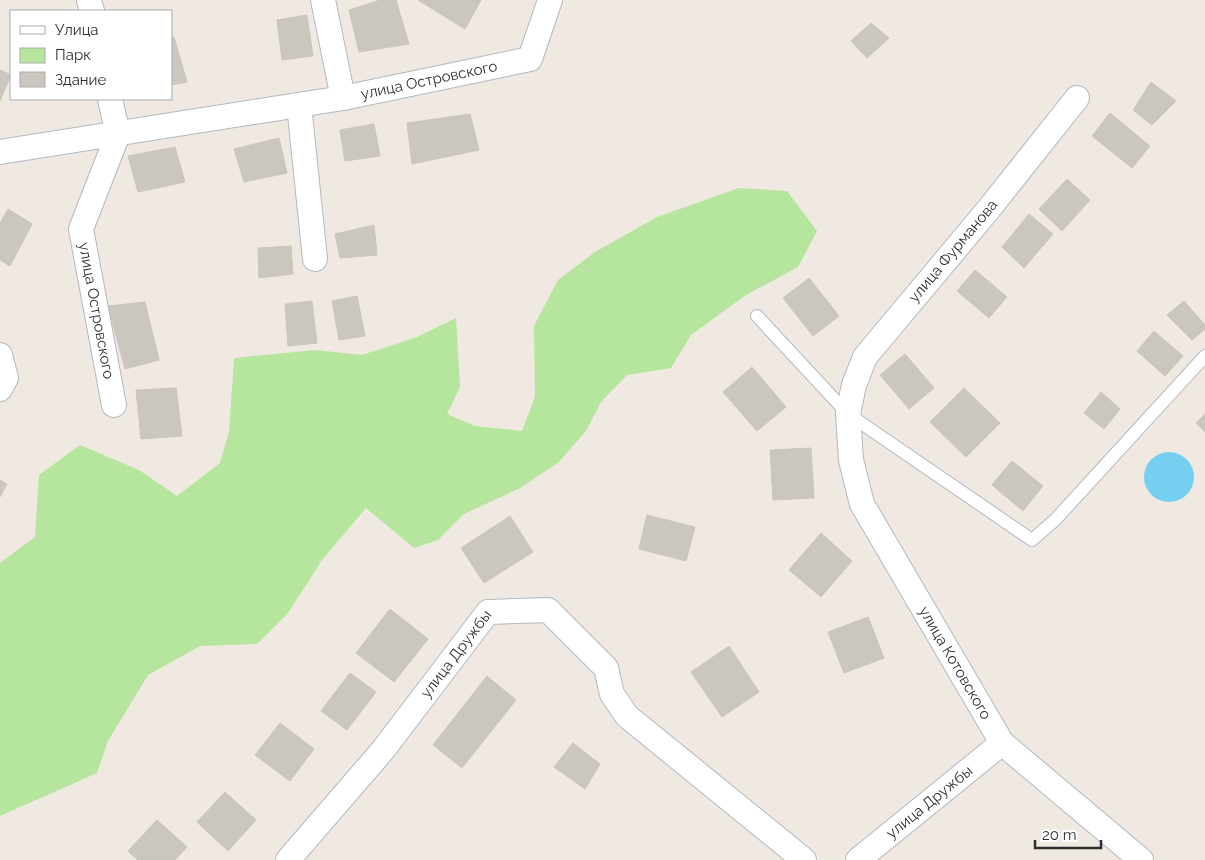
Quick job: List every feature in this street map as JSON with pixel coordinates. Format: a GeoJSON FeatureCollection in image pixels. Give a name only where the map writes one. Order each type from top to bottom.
{"type":"FeatureCollection","features":[{"type":"Feature","properties":{"kind":"street"},"geometry":{"type":"LineString","coordinates":[[323,0],[343,98]]}},
{"type":"Feature","properties":{"kind":"street","name":"улица Островского"},"geometry":{"type":"LineString","coordinates":[[0,152],[343,98],[530,59],[550,0]]}},
{"type":"Feature","properties":{"kind":"street","name":"улица Фурманова"},"geometry":{"type":"LineString","coordinates":[[848,414],[854,385],[865,357],[988,210],[1077,98]]}},
{"type":"Feature","properties":{"kind":"street"},"geometry":{"type":"LineString","coordinates":[[110,100],[118,134]]}},
{"type":"Feature","properties":{"kind":"street"},"geometry":{"type":"LineString","coordinates":[[299,105],[315,259]]}},
{"type":"Feature","properties":{"kind":"street","name":"улица Островского"},"geometry":{"type":"LineString","coordinates":[[114,405],[81,229],[118,134]]}},
{"type":"Feature","properties":{"kind":"street"},"geometry":{"type":"LineString","coordinates":[[0,355],[6,378],[0,389]]}},
{"type":"Feature","properties":{"kind":"street","name":"улица Котовского"},"geometry":{"type":"LineString","coordinates":[[848,414],[851,460],[862,504],[1002,743],[1141,860]]}},
{"type":"Feature","properties":{"kind":"street","name":"улица Дружбы"},"geometry":{"type":"LineString","coordinates":[[289,859],[383,750],[488,612],[548,610],[606,668],[612,694],[626,716],[804,860]]}},
{"type":"Feature","properties":{"kind":"street","name":"улица Дружбы"},"geometry":{"type":"LineString","coordinates":[[858,860],[1002,743]]}},
{"type":"Feature","properties":{"kind":"lane"},"geometry":{"type":"LineString","coordinates":[[757,316],[848,414],[1032,540],[1055,520],[1205,356]]}},
{"type":"Feature","properties":{"kind":"green space"},"geometry":{"type":"Polygon","coordinates":[[[739,188],[787,191],[817,231],[798,267],[746,295],[691,335],[671,368],[627,375],[601,402],[586,431],[559,462],[520,488],[464,514],[438,540],[414,548],[366,508],[322,560],[288,613],[257,644],[200,646],[148,675],[108,741],[97,773],[0,816],[0,563],[35,537],[39,475],[80,445],[139,470],[177,496],[220,463],[229,432],[234,358],[315,350],[362,355],[417,337],[456,318],[460,387],[447,414],[475,426],[522,431],[535,397],[534,326],[558,280],[595,252],[657,217],[739,188]]]}},
{"type":"Feature","properties":{"kind":"water"},"geometry":{"type":"Polygon","coordinates":[[[1169,452],[1178,454],[1189,463],[1194,477],[1192,486],[1183,497],[1169,502],[1160,500],[1149,491],[1144,477],[1146,468],[1155,457],[1169,452]]]}},
{"type":"Feature","properties":{"kind":"building"},"geometry":{"type":"Polygon","coordinates":[[[380,0],[396,0],[409,44],[359,52],[349,10],[380,0]]]}},
{"type":"Feature","properties":{"kind":"building"},"geometry":{"type":"Polygon","coordinates":[[[418,0],[481,0],[465,29],[418,0]]]}},
{"type":"Feature","properties":{"kind":"building"},"geometry":{"type":"Polygon","coordinates":[[[307,15],[313,56],[282,60],[277,20],[307,15]]]}},
{"type":"Feature","properties":{"kind":"building"},"geometry":{"type":"Polygon","coordinates":[[[871,23],[889,38],[867,58],[851,41],[871,23]]]}},
{"type":"Feature","properties":{"kind":"building"},"geometry":{"type":"Polygon","coordinates":[[[174,37],[187,82],[172,85],[172,38],[174,37]]]}},
{"type":"Feature","properties":{"kind":"building"},"geometry":{"type":"Polygon","coordinates":[[[0,70],[10,75],[10,77],[0,101],[0,70]]]}},
{"type":"Feature","properties":{"kind":"building"},"geometry":{"type":"Polygon","coordinates":[[[1151,82],[1176,101],[1152,125],[1133,110],[1151,82]]]}},
{"type":"Feature","properties":{"kind":"building"},"geometry":{"type":"Polygon","coordinates":[[[1110,113],[1150,146],[1132,168],[1092,136],[1110,113]]]}},
{"type":"Feature","properties":{"kind":"building"},"geometry":{"type":"Polygon","coordinates":[[[470,114],[479,150],[412,164],[407,123],[470,114]]]}},
{"type":"Feature","properties":{"kind":"building"},"geometry":{"type":"Polygon","coordinates":[[[374,124],[380,156],[345,161],[340,130],[374,124]]]}},
{"type":"Feature","properties":{"kind":"building"},"geometry":{"type":"Polygon","coordinates":[[[279,138],[287,173],[244,182],[234,149],[279,138]]]}},
{"type":"Feature","properties":{"kind":"building"},"geometry":{"type":"Polygon","coordinates":[[[175,147],[185,182],[138,192],[128,156],[175,147]]]}},
{"type":"Feature","properties":{"kind":"building"},"geometry":{"type":"Polygon","coordinates":[[[1067,179],[1090,200],[1062,231],[1039,209],[1067,179]]]}},
{"type":"Feature","properties":{"kind":"building"},"geometry":{"type":"Polygon","coordinates":[[[8,209],[32,224],[10,266],[0,260],[0,223],[8,209]]]}},
{"type":"Feature","properties":{"kind":"building"},"geometry":{"type":"Polygon","coordinates":[[[1029,214],[1053,234],[1024,268],[1002,247],[1029,214]]]}},
{"type":"Feature","properties":{"kind":"building"},"geometry":{"type":"Polygon","coordinates":[[[374,225],[377,255],[340,258],[335,234],[374,225]]]}},
{"type":"Feature","properties":{"kind":"building"},"geometry":{"type":"Polygon","coordinates":[[[291,246],[293,274],[259,278],[258,248],[291,246]]]}},
{"type":"Feature","properties":{"kind":"building"},"geometry":{"type":"Polygon","coordinates":[[[975,270],[1007,297],[989,318],[957,291],[975,270]]]}},
{"type":"Feature","properties":{"kind":"building"},"geometry":{"type":"Polygon","coordinates":[[[809,278],[839,316],[813,336],[783,298],[809,278]]]}},
{"type":"Feature","properties":{"kind":"building"},"geometry":{"type":"Polygon","coordinates":[[[357,296],[365,336],[339,340],[332,301],[357,296]]]}},
{"type":"Feature","properties":{"kind":"building"},"geometry":{"type":"Polygon","coordinates":[[[312,301],[317,343],[288,346],[285,304],[312,301]]]}},
{"type":"Feature","properties":{"kind":"building"},"geometry":{"type":"Polygon","coordinates":[[[1184,301],[1205,325],[1205,329],[1192,340],[1167,315],[1184,301]]]}},
{"type":"Feature","properties":{"kind":"building"},"geometry":{"type":"Polygon","coordinates":[[[145,302],[159,360],[125,369],[108,306],[145,302]]]}},
{"type":"Feature","properties":{"kind":"building"},"geometry":{"type":"Polygon","coordinates":[[[1154,331],[1183,356],[1165,376],[1137,351],[1154,331]]]}},
{"type":"Feature","properties":{"kind":"building"},"geometry":{"type":"Polygon","coordinates":[[[905,354],[934,388],[909,409],[880,375],[905,354]]]}},
{"type":"Feature","properties":{"kind":"building"},"geometry":{"type":"Polygon","coordinates":[[[752,367],[786,407],[757,431],[723,392],[752,367]]]}},
{"type":"Feature","properties":{"kind":"building"},"geometry":{"type":"Polygon","coordinates":[[[176,388],[182,436],[141,439],[136,390],[176,388]]]}},
{"type":"Feature","properties":{"kind":"building"},"geometry":{"type":"Polygon","coordinates":[[[964,388],[1000,423],[966,457],[930,422],[964,388]]]}},
{"type":"Feature","properties":{"kind":"building"},"geometry":{"type":"Polygon","coordinates":[[[1101,392],[1120,409],[1104,429],[1084,413],[1101,392]]]}},
{"type":"Feature","properties":{"kind":"building"},"geometry":{"type":"Polygon","coordinates":[[[1205,414],[1205,432],[1196,423],[1205,414]]]}},
{"type":"Feature","properties":{"kind":"building"},"geometry":{"type":"Polygon","coordinates":[[[811,448],[814,498],[773,500],[770,450],[811,448]]]}},
{"type":"Feature","properties":{"kind":"building"},"geometry":{"type":"Polygon","coordinates":[[[1012,461],[1043,486],[1023,511],[992,485],[1012,461]]]}},
{"type":"Feature","properties":{"kind":"building"},"geometry":{"type":"Polygon","coordinates":[[[0,480],[7,484],[0,497],[0,480]]]}},
{"type":"Feature","properties":{"kind":"building"},"geometry":{"type":"Polygon","coordinates":[[[647,515],[695,527],[686,561],[639,549],[647,515]]]}},
{"type":"Feature","properties":{"kind":"building"},"geometry":{"type":"Polygon","coordinates":[[[510,516],[533,552],[484,583],[461,548],[510,516]]]}},
{"type":"Feature","properties":{"kind":"building"},"geometry":{"type":"Polygon","coordinates":[[[821,533],[852,561],[821,597],[789,570],[821,533]]]}},
{"type":"Feature","properties":{"kind":"building"},"geometry":{"type":"Polygon","coordinates":[[[390,609],[428,639],[394,682],[356,653],[390,609]]]}},
{"type":"Feature","properties":{"kind":"building"},"geometry":{"type":"Polygon","coordinates":[[[868,617],[884,658],[844,673],[828,632],[868,617]]]}},
{"type":"Feature","properties":{"kind":"building"},"geometry":{"type":"Polygon","coordinates":[[[729,646],[759,692],[722,717],[691,672],[729,646]]]}},
{"type":"Feature","properties":{"kind":"building"},"geometry":{"type":"Polygon","coordinates":[[[350,673],[376,692],[347,730],[321,711],[350,673]]]}},
{"type":"Feature","properties":{"kind":"building"},"geometry":{"type":"Polygon","coordinates":[[[487,676],[516,700],[462,768],[433,745],[487,676]]]}},
{"type":"Feature","properties":{"kind":"building"},"geometry":{"type":"Polygon","coordinates":[[[280,723],[314,749],[290,781],[255,755],[280,723]]]}},
{"type":"Feature","properties":{"kind":"building"},"geometry":{"type":"Polygon","coordinates":[[[573,743],[600,764],[585,789],[554,767],[573,743]]]}},
{"type":"Feature","properties":{"kind":"building"},"geometry":{"type":"Polygon","coordinates":[[[225,792],[256,820],[228,851],[197,822],[225,792]]]}},
{"type":"Feature","properties":{"kind":"building"},"geometry":{"type":"Polygon","coordinates":[[[157,820],[187,847],[175,860],[138,860],[128,851],[157,820]]]}}]}
